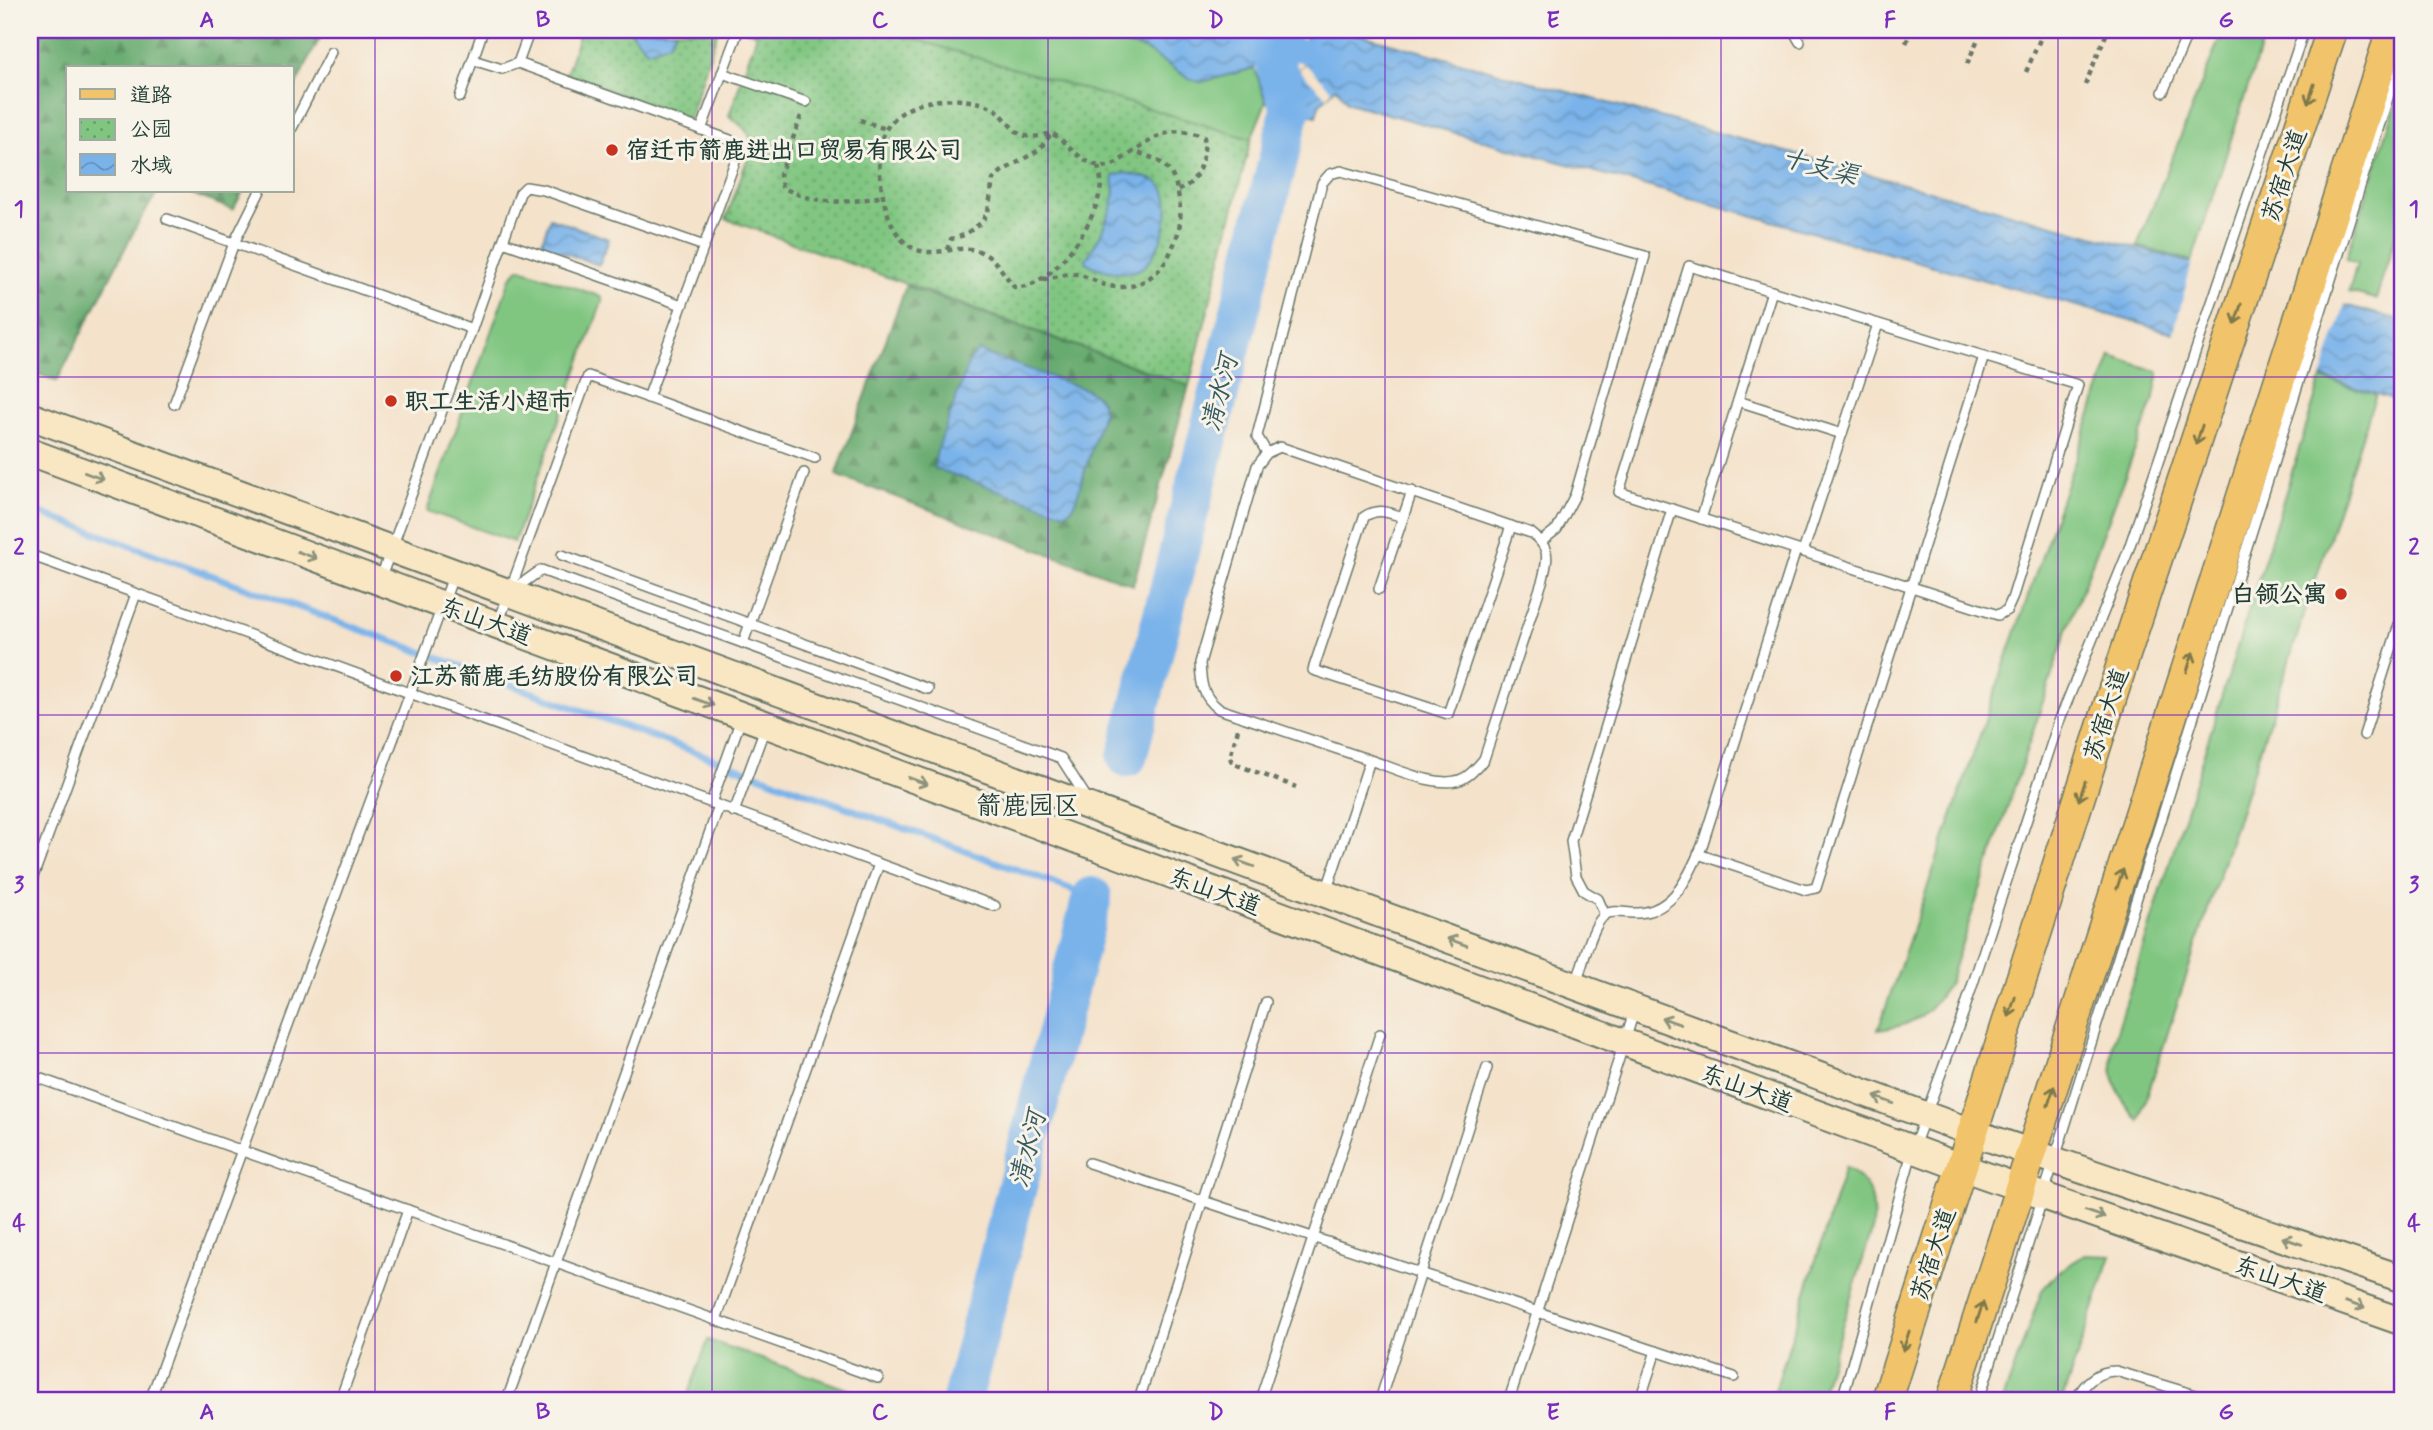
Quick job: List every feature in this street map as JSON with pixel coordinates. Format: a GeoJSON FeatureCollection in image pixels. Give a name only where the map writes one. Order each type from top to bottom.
{"type":"FeatureCollection","features":[{"type":"Feature","properties":{"kind":"main road","name":"苏宿大道"},"geometry":{"type":"LineString","coordinates":[[1887,1400],[1971,1132],[2332,30]]}},
{"type":"Feature","properties":{"kind":"main road"},"geometry":{"type":"LineString","coordinates":[[1952,1400],[2033,1192],[2289,386],[2392,30]]}},
{"type":"Feature","properties":{"kind":"main road","name":"东山大道"},"geometry":{"type":"LineString","coordinates":[[30,416],[1971,1132],[2403,1279]]}},
{"type":"Feature","properties":{"kind":"main road","name":"东山大道"},"geometry":{"type":"LineString","coordinates":[[30,452],[1961,1167],[2403,1322]]}},
{"type":"Feature","properties":{"kind":"lane"},"geometry":{"type":"LineString","coordinates":[[460,97],[484,30]]}},
{"type":"Feature","properties":{"kind":"lane"},"geometry":{"type":"LineString","coordinates":[[518,63],[530,30]]}},
{"type":"Feature","properties":{"kind":"lane"},"geometry":{"type":"LineString","coordinates":[[1793,30],[1800,42]]}},
{"type":"Feature","properties":{"kind":"lane"},"geometry":{"type":"LineString","coordinates":[[2163,92],[2189,30]]}},
{"type":"Feature","properties":{"kind":"lane"},"geometry":{"type":"LineString","coordinates":[[1842,1400],[1913,1149],[1963,1014],[2058,724],[2127,554],[2304,30]]}},
{"type":"Feature","properties":{"kind":"lane"},"geometry":{"type":"LineString","coordinates":[[701,130],[737,34]]}},
{"type":"Feature","properties":{"kind":"lane"},"geometry":{"type":"LineString","coordinates":[[2321,279],[2403,50]]}},
{"type":"Feature","properties":{"kind":"lane"},"geometry":{"type":"LineString","coordinates":[[294,124],[331,52]]}},
{"type":"Feature","properties":{"kind":"lane"},"geometry":{"type":"LineString","coordinates":[[473,60],[502,69],[518,63],[730,140],[735,148],[736,159],[648,398]]}},
{"type":"Feature","properties":{"kind":"lane"},"geometry":{"type":"LineString","coordinates":[[722,73],[806,102]]}},
{"type":"Feature","properties":{"kind":"lane"},"geometry":{"type":"LineString","coordinates":[[1267,453],[1257,436],[1322,183],[1330,174],[1341,171],[1645,256],[1575,495],[1558,529],[1542,541]]}},
{"type":"Feature","properties":{"kind":"lane"},"geometry":{"type":"LineString","coordinates":[[379,581],[520,193],[526,187],[544,190],[704,246]]}},
{"type":"Feature","properties":{"kind":"lane"},"geometry":{"type":"LineString","coordinates":[[174,404],[234,243],[260,192]]}},
{"type":"Feature","properties":{"kind":"lane"},"geometry":{"type":"LineString","coordinates":[[167,219],[472,329]]}},
{"type":"Feature","properties":{"kind":"lane"},"geometry":{"type":"LineString","coordinates":[[503,242],[682,305]]}},
{"type":"Feature","properties":{"kind":"lane"},"geometry":{"type":"LineString","coordinates":[[1689,265],[1878,324],[2078,385],[2012,600],[2007,610],[1998,615],[1619,492],[1689,265]]}},
{"type":"Feature","properties":{"kind":"lane"},"geometry":{"type":"LineString","coordinates":[[1701,519],[1772,291]]}},
{"type":"Feature","properties":{"kind":"lane"},"geometry":{"type":"LineString","coordinates":[[1576,986],[1597,925],[1605,915],[1616,911],[1629,914],[1648,912],[1665,905],[1682,886],[1698,854],[1878,324]]}},
{"type":"Feature","properties":{"kind":"lane"},"geometry":{"type":"LineString","coordinates":[[1698,854],[1806,890],[1816,888],[1984,356]]}},
{"type":"Feature","properties":{"kind":"lane"},"geometry":{"type":"LineString","coordinates":[[497,625],[588,376],[815,458]]}},
{"type":"Feature","properties":{"kind":"lane"},"geometry":{"type":"LineString","coordinates":[[1738,401],[1842,434]]}},
{"type":"Feature","properties":{"kind":"lane"},"geometry":{"type":"LineString","coordinates":[[1280,447],[1296,451],[1531,533],[1542,541],[1548,555],[1543,579],[1484,759],[1467,777],[1455,782],[1434,782],[1219,709],[1208,701],[1201,689],[1200,663],[1257,466],[1267,453],[1280,447]]}},
{"type":"Feature","properties":{"kind":"lane"},"geometry":{"type":"LineString","coordinates":[[743,643],[804,473]]}},
{"type":"Feature","properties":{"kind":"lane"},"geometry":{"type":"LineString","coordinates":[[1379,589],[1412,491]]}},
{"type":"Feature","properties":{"kind":"lane"},"geometry":{"type":"LineString","coordinates":[[1605,915],[1598,899],[1584,891],[1576,876],[1570,841],[1672,509]]}},
{"type":"Feature","properties":{"kind":"lane"},"geometry":{"type":"LineString","coordinates":[[1403,517],[1381,510],[1370,512],[1364,517],[1313,670],[1448,714],[1511,526]]}},
{"type":"Feature","properties":{"kind":"lane"},"geometry":{"type":"LineString","coordinates":[[30,555],[995,906]]}},
{"type":"Feature","properties":{"kind":"lane"},"geometry":{"type":"LineString","coordinates":[[562,555],[928,689]]}},
{"type":"Feature","properties":{"kind":"lane"},"geometry":{"type":"LineString","coordinates":[[509,593],[541,570],[1061,758],[1094,808]]}},
{"type":"Feature","properties":{"kind":"lane"},"geometry":{"type":"LineString","coordinates":[[150,1400],[454,573]]}},
{"type":"Feature","properties":{"kind":"lane"},"geometry":{"type":"LineString","coordinates":[[30,885],[136,594]]}},
{"type":"Feature","properties":{"kind":"lane"},"geometry":{"type":"LineString","coordinates":[[2364,735],[2401,626],[2403,612]]}},
{"type":"Feature","properties":{"kind":"lane"},"geometry":{"type":"LineString","coordinates":[[507,1400],[715,805],[721,774],[729,753],[754,720]]}},
{"type":"Feature","properties":{"kind":"lane"},"geometry":{"type":"LineString","coordinates":[[734,812],[752,762],[754,720]]}},
{"type":"Feature","properties":{"kind":"lane"},"geometry":{"type":"LineString","coordinates":[[1325,894],[1370,760]]}},
{"type":"Feature","properties":{"kind":"lane"},"geometry":{"type":"LineString","coordinates":[[716,1320],[879,864]]}},
{"type":"Feature","properties":{"kind":"lane"},"geometry":{"type":"LineString","coordinates":[[1139,1400],[1266,1002]]}},
{"type":"Feature","properties":{"kind":"lane"},"geometry":{"type":"LineString","coordinates":[[1509,1400],[1635,1008]]}},
{"type":"Feature","properties":{"kind":"lane"},"geometry":{"type":"LineString","coordinates":[[1260,1400],[1380,1034]]}},
{"type":"Feature","properties":{"kind":"lane"},"geometry":{"type":"LineString","coordinates":[[1380,1400],[1487,1068]]}},
{"type":"Feature","properties":{"kind":"lane"},"geometry":{"type":"LineString","coordinates":[[30,1075],[878,1378]]}},
{"type":"Feature","properties":{"kind":"lane"},"geometry":{"type":"LineString","coordinates":[[1088,1163],[1734,1377]]}},
{"type":"Feature","properties":{"kind":"lane"},"geometry":{"type":"LineString","coordinates":[[1979,1400],[2033,1192]]}},
{"type":"Feature","properties":{"kind":"lane"},"geometry":{"type":"LineString","coordinates":[[340,1400],[408,1210]]}},
{"type":"Feature","properties":{"kind":"lane"},"geometry":{"type":"LineString","coordinates":[[1640,1400],[1656,1350]]}},
{"type":"Feature","properties":{"kind":"lane"},"geometry":{"type":"LineString","coordinates":[[2077,1400],[2086,1382],[2104,1371],[2116,1371],[2212,1400]]}},
{"type":"Feature","properties":{"kind":"path"},"geometry":{"type":"LineString","coordinates":[[1906,43],[1912,30]]}},
{"type":"Feature","properties":{"kind":"path"},"geometry":{"type":"LineString","coordinates":[[1967,64],[1982,30]]}},
{"type":"Feature","properties":{"kind":"path"},"geometry":{"type":"LineString","coordinates":[[2026,72],[2045,30]]}},
{"type":"Feature","properties":{"kind":"path"},"geometry":{"type":"LineString","coordinates":[[2085,85],[2108,30]]}},
{"type":"Feature","properties":{"kind":"path"},"geometry":{"type":"LineString","coordinates":[[1098,166],[1101,184],[1093,213],[1076,243],[1057,267],[1041,280],[1024,288],[1014,287],[994,260],[980,251],[965,248],[930,253],[916,250],[900,239],[883,196],[879,149],[895,115],[929,100],[959,99],[991,106],[1001,113],[1018,133],[1028,136],[1051,133],[1098,166],[1111,166],[1167,131],[1179,130],[1204,137],[1206,145],[1192,181],[1178,191]]}},
{"type":"Feature","properties":{"kind":"path"},"geometry":{"type":"LineString","coordinates":[[806,102],[780,175],[782,187],[814,200],[839,203],[883,196]]}},
{"type":"Feature","properties":{"kind":"path"},"geometry":{"type":"LineString","coordinates":[[860,120],[887,129]]}},
{"type":"Feature","properties":{"kind":"path"},"geometry":{"type":"LineString","coordinates":[[947,250],[951,239],[964,235],[981,223],[989,212],[993,180],[1001,172],[1039,150],[1051,133]]}},
{"type":"Feature","properties":{"kind":"path"},"geometry":{"type":"LineString","coordinates":[[1041,280],[1076,274],[1107,286],[1122,287],[1146,282],[1159,271],[1181,231],[1178,191],[1165,164],[1135,152]]}},
{"type":"Feature","properties":{"kind":"path"},"geometry":{"type":"LineString","coordinates":[[1242,716],[1230,757],[1232,763],[1296,787]]}},
{"type":"Feature","properties":{"kind":"green space"},"geometry":{"type":"Polygon","coordinates":[[[30,30],[324,30],[294,88],[294,66],[66,66],[66,192],[157,192],[137,225],[57,381],[30,371],[30,30]]]}},
{"type":"Feature","properties":{"kind":"green space"},"geometry":{"type":"Polygon","coordinates":[[[581,30],[718,30],[689,119],[566,75],[581,30]]]}},
{"type":"Feature","properties":{"kind":"green space"},"geometry":{"type":"Polygon","coordinates":[[[745,30],[884,30],[1251,139],[1189,386],[726,219],[752,146],[747,132],[729,116],[757,34],[745,30]]]}},
{"type":"Feature","properties":{"kind":"green space"},"geometry":{"type":"Polygon","coordinates":[[[884,30],[1069,30],[1144,49],[1190,79],[1201,82],[1255,68],[1266,102],[1251,139],[884,30]]]}},
{"type":"Feature","properties":{"kind":"green space"},"geometry":{"type":"Polygon","coordinates":[[[2223,30],[2266,30],[2192,261],[2137,246],[2223,30]]]}},
{"type":"Feature","properties":{"kind":"green space"},"geometry":{"type":"Polygon","coordinates":[[[2403,82],[2403,212],[2376,299],[2349,292],[2357,263],[2346,259],[2403,82]]]}},
{"type":"Feature","properties":{"kind":"green space"},"geometry":{"type":"Polygon","coordinates":[[[188,192],[242,192],[233,210],[188,192]]]}},
{"type":"Feature","properties":{"kind":"green space"},"geometry":{"type":"Polygon","coordinates":[[[519,268],[602,297],[602,302],[514,542],[427,511],[510,279],[519,268]]]}},
{"type":"Feature","properties":{"kind":"green space"},"geometry":{"type":"Polygon","coordinates":[[[906,286],[1189,386],[1133,585],[836,475],[906,286]]]}},
{"type":"Feature","properties":{"kind":"green space"},"geometry":{"type":"Polygon","coordinates":[[[2111,356],[2159,372],[2153,402],[2068,627],[1948,985],[1934,1004],[1919,1017],[1902,1025],[1878,1030],[2111,356]]]}},
{"type":"Feature","properties":{"kind":"green space"},"geometry":{"type":"Polygon","coordinates":[[[2321,379],[2376,394],[2139,1121],[2125,1103],[2116,1084],[2112,1064],[2114,1041],[2321,379]]]}},
{"type":"Feature","properties":{"kind":"green space"},"geometry":{"type":"Polygon","coordinates":[[[1845,1167],[1861,1179],[1870,1192],[1873,1227],[1819,1400],[1772,1400],[1845,1167]]]}},
{"type":"Feature","properties":{"kind":"green space"},"geometry":{"type":"Polygon","coordinates":[[[2085,1255],[2111,1256],[2062,1400],[2003,1400],[2042,1290],[2058,1272],[2085,1255]]]}},
{"type":"Feature","properties":{"kind":"green space"},"geometry":{"type":"Polygon","coordinates":[[[708,1340],[878,1400],[686,1400],[708,1340]]]}},
{"type":"Feature","properties":{"kind":"water"},"geometry":{"type":"Polygon","coordinates":[[[633,30],[673,30],[675,33],[669,43],[648,51],[632,34],[633,30]]]}},
{"type":"Feature","properties":{"kind":"water"},"geometry":{"type":"Polygon","coordinates":[[[1069,30],[1297,30],[1290,53],[1281,51],[1291,78],[1310,59],[1300,56],[1308,30],[1343,30],[2403,321],[2403,402],[2174,333],[1348,103],[1336,87],[1319,105],[1316,116],[1266,102],[1255,68],[1201,82],[1190,79],[1144,49],[1069,30]]]}},
{"type":"Feature","properties":{"kind":"water"},"geometry":{"type":"Polygon","coordinates":[[[1125,173],[1146,177],[1164,189],[1167,199],[1165,225],[1156,250],[1143,267],[1131,272],[1109,271],[1097,268],[1086,262],[1086,259],[1100,236],[1111,209],[1115,193],[1113,176],[1125,173]]]}},
{"type":"Feature","properties":{"kind":"water"},"geometry":{"type":"Polygon","coordinates":[[[550,218],[609,239],[599,265],[541,245],[550,218]]]}},
{"type":"Feature","properties":{"kind":"water"},"geometry":{"type":"Polygon","coordinates":[[[979,351],[1087,390],[1101,401],[1103,412],[1076,500],[1071,509],[1064,513],[934,468],[936,454],[970,359],[979,351]]]}},
{"type":"Feature","properties":{"kind":"pier"},"geometry":{"type":"Polygon","coordinates":[[[1284,58],[1287,67],[1258,76],[1255,68],[1284,58]]]}},
{"type":"Feature","properties":{"kind":"pier"},"geometry":{"type":"Polygon","coordinates":[[[1305,64],[1332,90],[1327,97],[1299,70],[1305,64]]]}},
{"type":"Feature","properties":{"kind":"pier"},"geometry":{"type":"Polygon","coordinates":[[[2193,258],[2346,301],[2320,382],[2173,336],[2193,258]]]}},
{"type":"Feature","properties":{"kind":"waterway","name":"十支渠"},"geometry":{"type":"LineString","coordinates":[[1223,30],[1331,58]]}},
{"type":"Feature","properties":{"kind":"waterway","name":"清水河"},"geometry":{"type":"LineString","coordinates":[[1127,757],[1291,109],[1276,66],[1272,30]]}},
{"type":"Feature","properties":{"kind":"waterway"},"geometry":{"type":"LineString","coordinates":[[30,509],[1092,897]]}},
{"type":"Feature","properties":{"kind":"waterway","name":"清水河"},"geometry":{"type":"LineString","coordinates":[[962,1400],[1092,897]]}},
{"type":"Feature","properties":{"kind":"place","name":"宿迁市箭鹿进出口贸易有限公司"},"geometry":{"type":"Point","coordinates":[612,150]}},
{"type":"Feature","properties":{"kind":"place","name":"职工生活小超市"},"geometry":{"type":"Point","coordinates":[391,401]}},
{"type":"Feature","properties":{"kind":"place","name":"白领公寓"},"geometry":{"type":"Point","coordinates":[2341,594]}},
{"type":"Feature","properties":{"kind":"place","name":"江苏箭鹿毛纺股份有限公司"},"geometry":{"type":"Point","coordinates":[396,676]}},
{"type":"Feature","properties":{"kind":"district","name":"箭鹿园区"},"geometry":{"type":"Point","coordinates":[1028,805]}}]}
